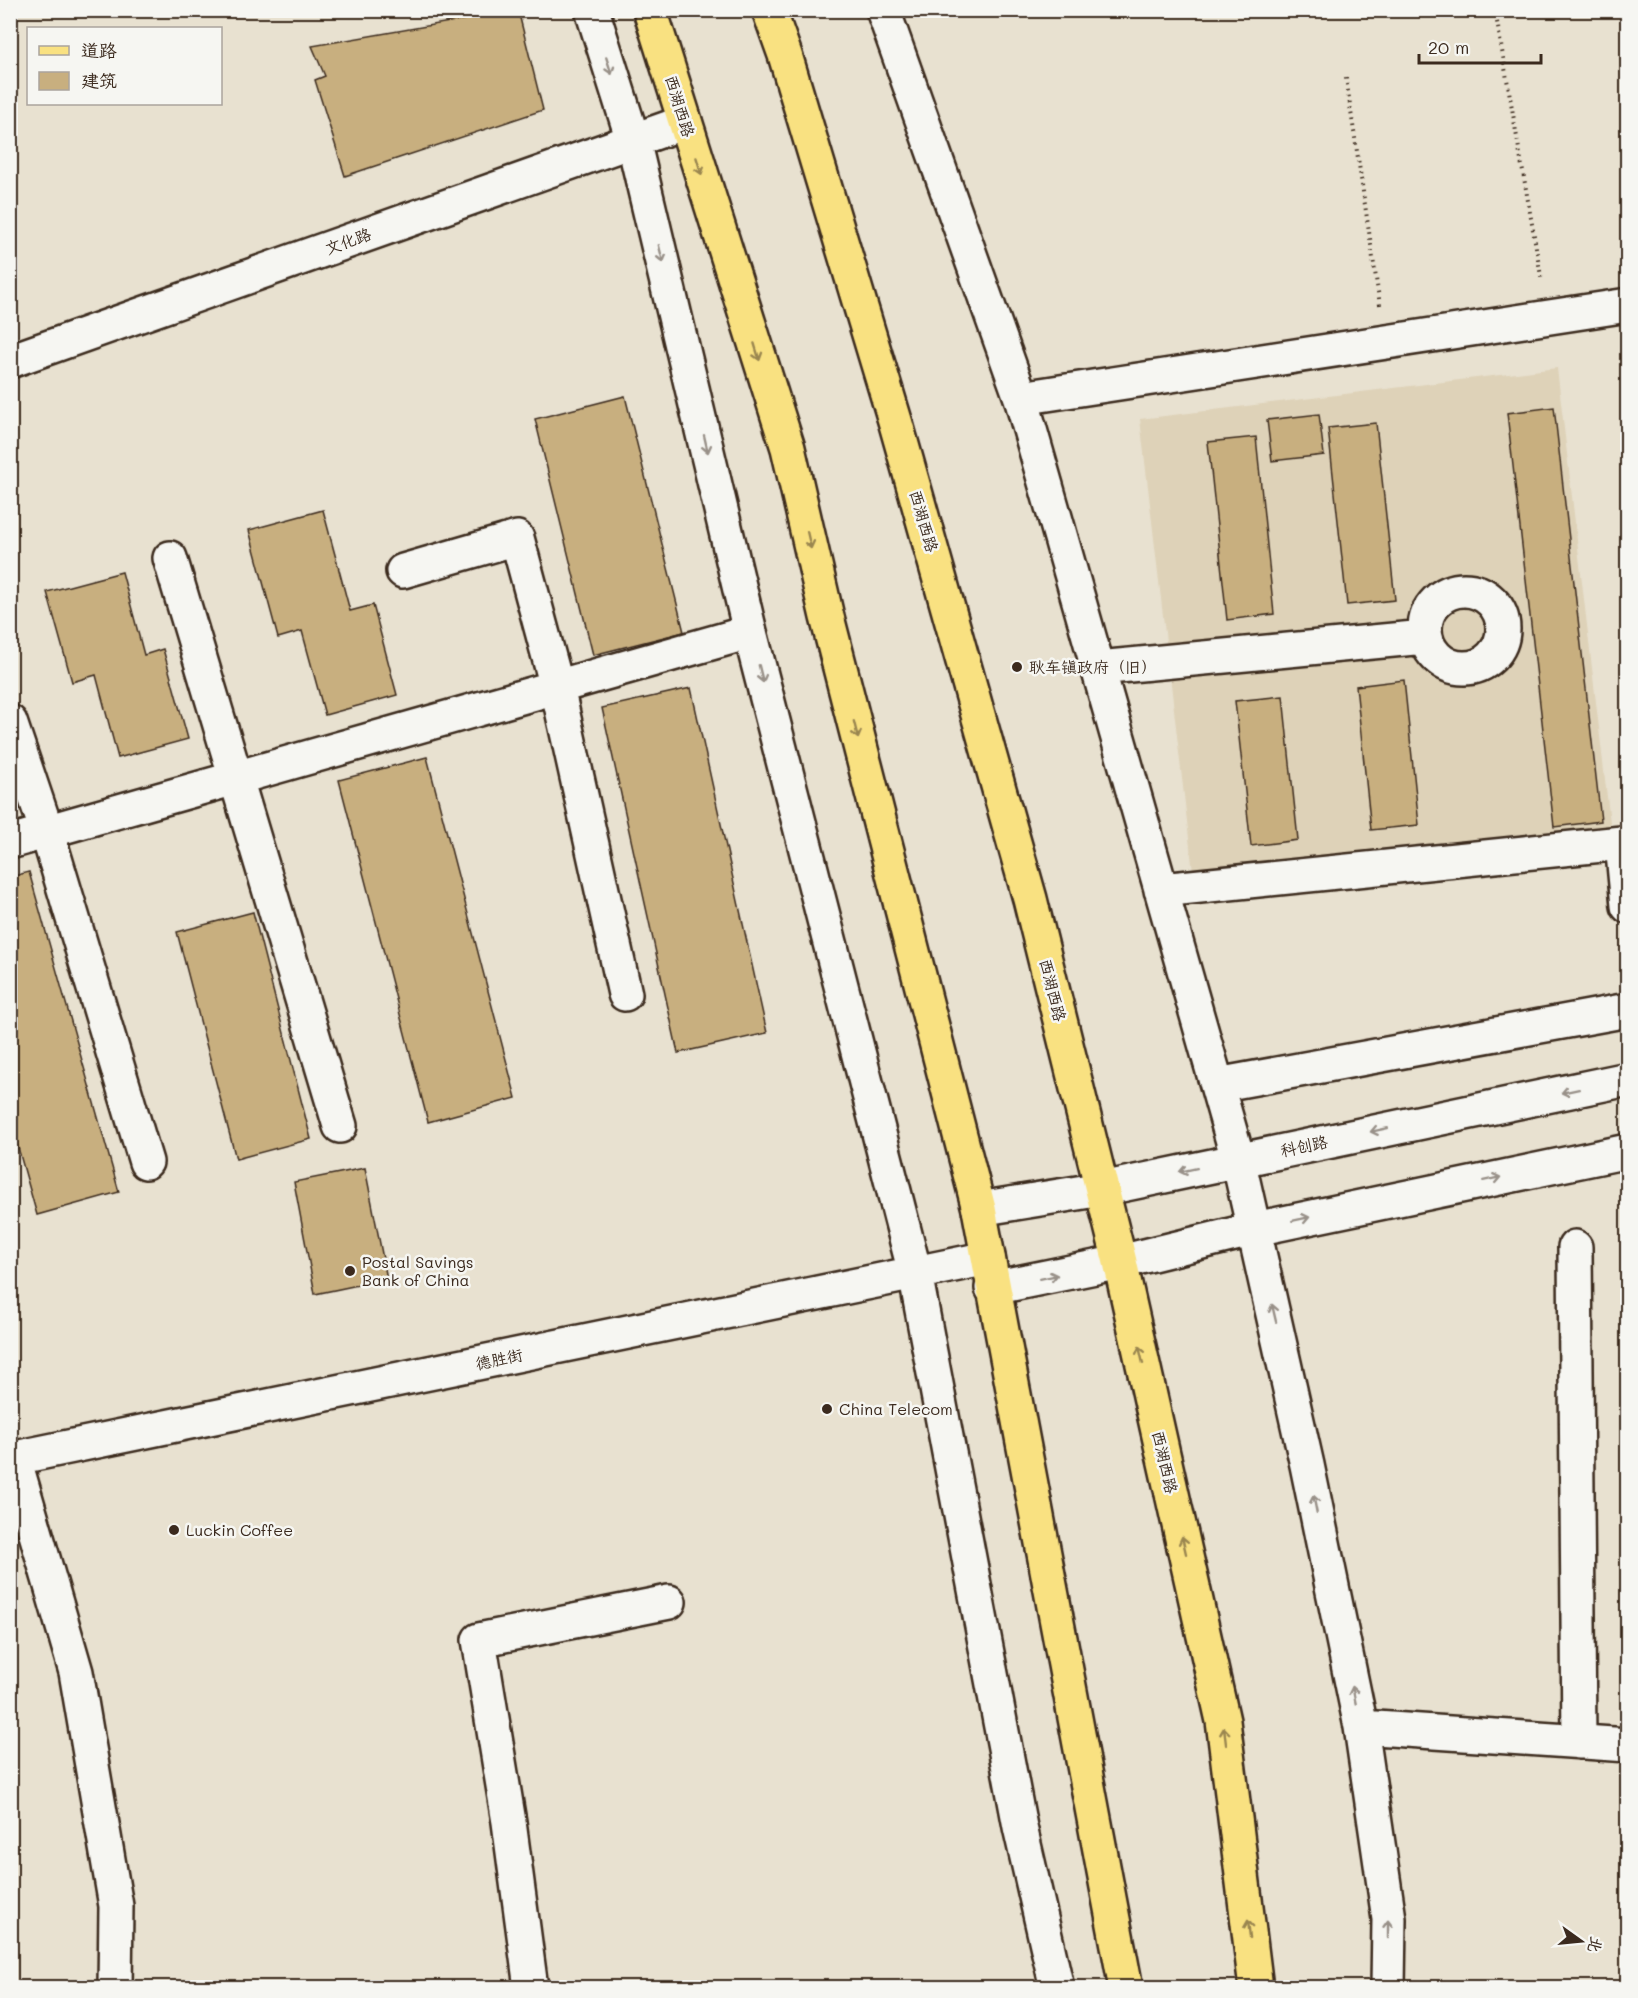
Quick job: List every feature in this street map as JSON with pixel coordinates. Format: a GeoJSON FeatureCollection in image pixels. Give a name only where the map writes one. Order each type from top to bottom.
{"type":"FeatureCollection","features":[{"type":"Feature","properties":{"kind":"main road","name":"西湖西路"},"geometry":{"type":"LineString","coordinates":[[650,10],[788,448],[827,617],[979,1209],[1126,1988]]}},
{"type":"Feature","properties":{"kind":"main road","name":"西湖西路"},"geometry":{"type":"LineString","coordinates":[[769,10],[785,55],[903,447],[1030,899],[1120,1262],[1224,1721],[1256,1988]]}},
{"type":"Feature","properties":{"kind":"street"},"geometry":{"type":"LineString","coordinates":[[592,10],[633,140],[750,632],[915,1273],[1020,1827],[1057,1988]]}},
{"type":"Feature","properties":{"kind":"street"},"geometry":{"type":"LineString","coordinates":[[883,10],[1021,398],[1238,1159],[1307,1465],[1361,1727],[1389,1919],[1388,1988]]}},
{"type":"Feature","properties":{"kind":"street","name":"文化路"},"geometry":{"type":"LineString","coordinates":[[10,361],[685,122]]}},
{"type":"Feature","properties":{"kind":"street"},"geometry":{"type":"LineString","coordinates":[[1021,398],[1628,305]]}},
{"type":"Feature","properties":{"kind":"street"},"geometry":{"type":"LineString","coordinates":[[402,571],[517,538],[557,687],[625,994]]}},
{"type":"Feature","properties":{"kind":"street"},"geometry":{"type":"LineString","coordinates":[[170,558],[340,1126]]}},
{"type":"Feature","properties":{"kind":"street"},"geometry":{"type":"LineString","coordinates":[[10,842],[750,632]]}},
{"type":"Feature","properties":{"kind":"street"},"geometry":{"type":"LineString","coordinates":[[1098,668],[1425,637]]}},
{"type":"Feature","properties":{"kind":"street"},"geometry":{"type":"LineString","coordinates":[[10,722],[47,832],[146,1162]]}},
{"type":"Feature","properties":{"kind":"street"},"geometry":{"type":"LineString","coordinates":[[1161,890],[1622,843],[1628,906]]}},
{"type":"Feature","properties":{"kind":"street"},"geometry":{"type":"LineString","coordinates":[[1217,1085],[1628,1010]]}},
{"type":"Feature","properties":{"kind":"street","name":"科创路"},"geometry":{"type":"LineString","coordinates":[[979,1209],[1102,1189],[1628,1079]]}},
{"type":"Feature","properties":{"kind":"street"},"geometry":{"type":"LineString","coordinates":[[990,1274],[1120,1262],[1255,1228],[1628,1151]]}},
{"type":"Feature","properties":{"kind":"street"},"geometry":{"type":"LineString","coordinates":[[1575,1247],[1579,1742]]}},
{"type":"Feature","properties":{"kind":"street","name":"德胜街"},"geometry":{"type":"LineString","coordinates":[[12,1458],[915,1273],[990,1274]]}},
{"type":"Feature","properties":{"kind":"street"},"geometry":{"type":"LineString","coordinates":[[12,1458],[76,1672],[116,1906],[115,1988]]}},
{"type":"Feature","properties":{"kind":"street"},"geometry":{"type":"LineString","coordinates":[[531,1988],[509,1822],[479,1640],[669,1602]]}},
{"type":"Feature","properties":{"kind":"street"},"geometry":{"type":"LineString","coordinates":[[1361,1727],[1628,1745]]}},
{"type":"Feature","properties":{"kind":"path"},"geometry":{"type":"LineString","coordinates":[[1496,10],[1544,294],[1545,318]]}},
{"type":"Feature","properties":{"kind":"path"},"geometry":{"type":"LineString","coordinates":[[1346,78],[1385,342]]}},
{"type":"Feature","properties":{"kind":"shaded area"},"geometry":{"type":"Polygon","coordinates":[[[1557,368],[1611,831],[1194,881],[1140,419],[1557,368]]]}},
{"type":"Feature","properties":{"kind":"building"},"geometry":{"type":"Polygon","coordinates":[[[518,10],[543,110],[345,176],[315,80],[325,76],[312,46],[518,10]]]}},
{"type":"Feature","properties":{"kind":"building"},"geometry":{"type":"Polygon","coordinates":[[[625,396],[684,632],[593,655],[535,419],[625,396]]]}},
{"type":"Feature","properties":{"kind":"building"},"geometry":{"type":"Polygon","coordinates":[[[1554,407],[1601,821],[1554,827],[1507,413],[1554,407]]]}},
{"type":"Feature","properties":{"kind":"building"},"geometry":{"type":"Polygon","coordinates":[[[1319,414],[1324,455],[1272,461],[1267,420],[1319,414]]]}},
{"type":"Feature","properties":{"kind":"building"},"geometry":{"type":"Polygon","coordinates":[[[1376,423],[1395,600],[1347,605],[1328,428],[1376,423]]]}},
{"type":"Feature","properties":{"kind":"building"},"geometry":{"type":"Polygon","coordinates":[[[1256,437],[1274,614],[1227,620],[1208,442],[1256,437]]]}},
{"type":"Feature","properties":{"kind":"building"},"geometry":{"type":"Polygon","coordinates":[[[323,510],[350,611],[373,605],[397,695],[325,715],[302,631],[278,638],[249,530],[323,510]]]}},
{"type":"Feature","properties":{"kind":"building"},"geometry":{"type":"Polygon","coordinates":[[[122,572],[144,655],[163,649],[188,739],[118,758],[96,675],[72,682],[47,592],[122,572]]]}},
{"type":"Feature","properties":{"kind":"building"},"geometry":{"type":"Polygon","coordinates":[[[1404,680],[1419,825],[1371,830],[1356,686],[1404,680]]]}},
{"type":"Feature","properties":{"kind":"building"},"geometry":{"type":"Polygon","coordinates":[[[691,688],[767,1033],[678,1053],[602,708],[691,688]]]}},
{"type":"Feature","properties":{"kind":"building"},"geometry":{"type":"Polygon","coordinates":[[[1283,696],[1298,840],[1251,846],[1235,701],[1283,696]]]}},
{"type":"Feature","properties":{"kind":"building"},"geometry":{"type":"Polygon","coordinates":[[[427,757],[516,1098],[428,1122],[339,780],[427,757]]]}},
{"type":"Feature","properties":{"kind":"building"},"geometry":{"type":"Polygon","coordinates":[[[29,872],[119,1192],[37,1215],[10,1119],[10,877],[29,872]]]}},
{"type":"Feature","properties":{"kind":"building"},"geometry":{"type":"Polygon","coordinates":[[[253,912],[311,1139],[236,1159],[177,932],[253,912]]]}},
{"type":"Feature","properties":{"kind":"building"},"geometry":{"type":"Polygon","coordinates":[[[365,1168],[387,1279],[315,1294],[294,1182],[365,1168]]]}},
{"type":"Feature","properties":{"kind":"place","name":"耿车镇政府（旧）"},"geometry":{"type":"Point","coordinates":[1017,667]}},
{"type":"Feature","properties":{"kind":"place","name":"Postal Savings Bank of China"},"geometry":{"type":"Point","coordinates":[350,1271]}},
{"type":"Feature","properties":{"kind":"place","name":"China Telecom"},"geometry":{"type":"Point","coordinates":[827,1409]}},
{"type":"Feature","properties":{"kind":"place","name":"Luckin Coffee"},"geometry":{"type":"Point","coordinates":[174,1530]}}]}
